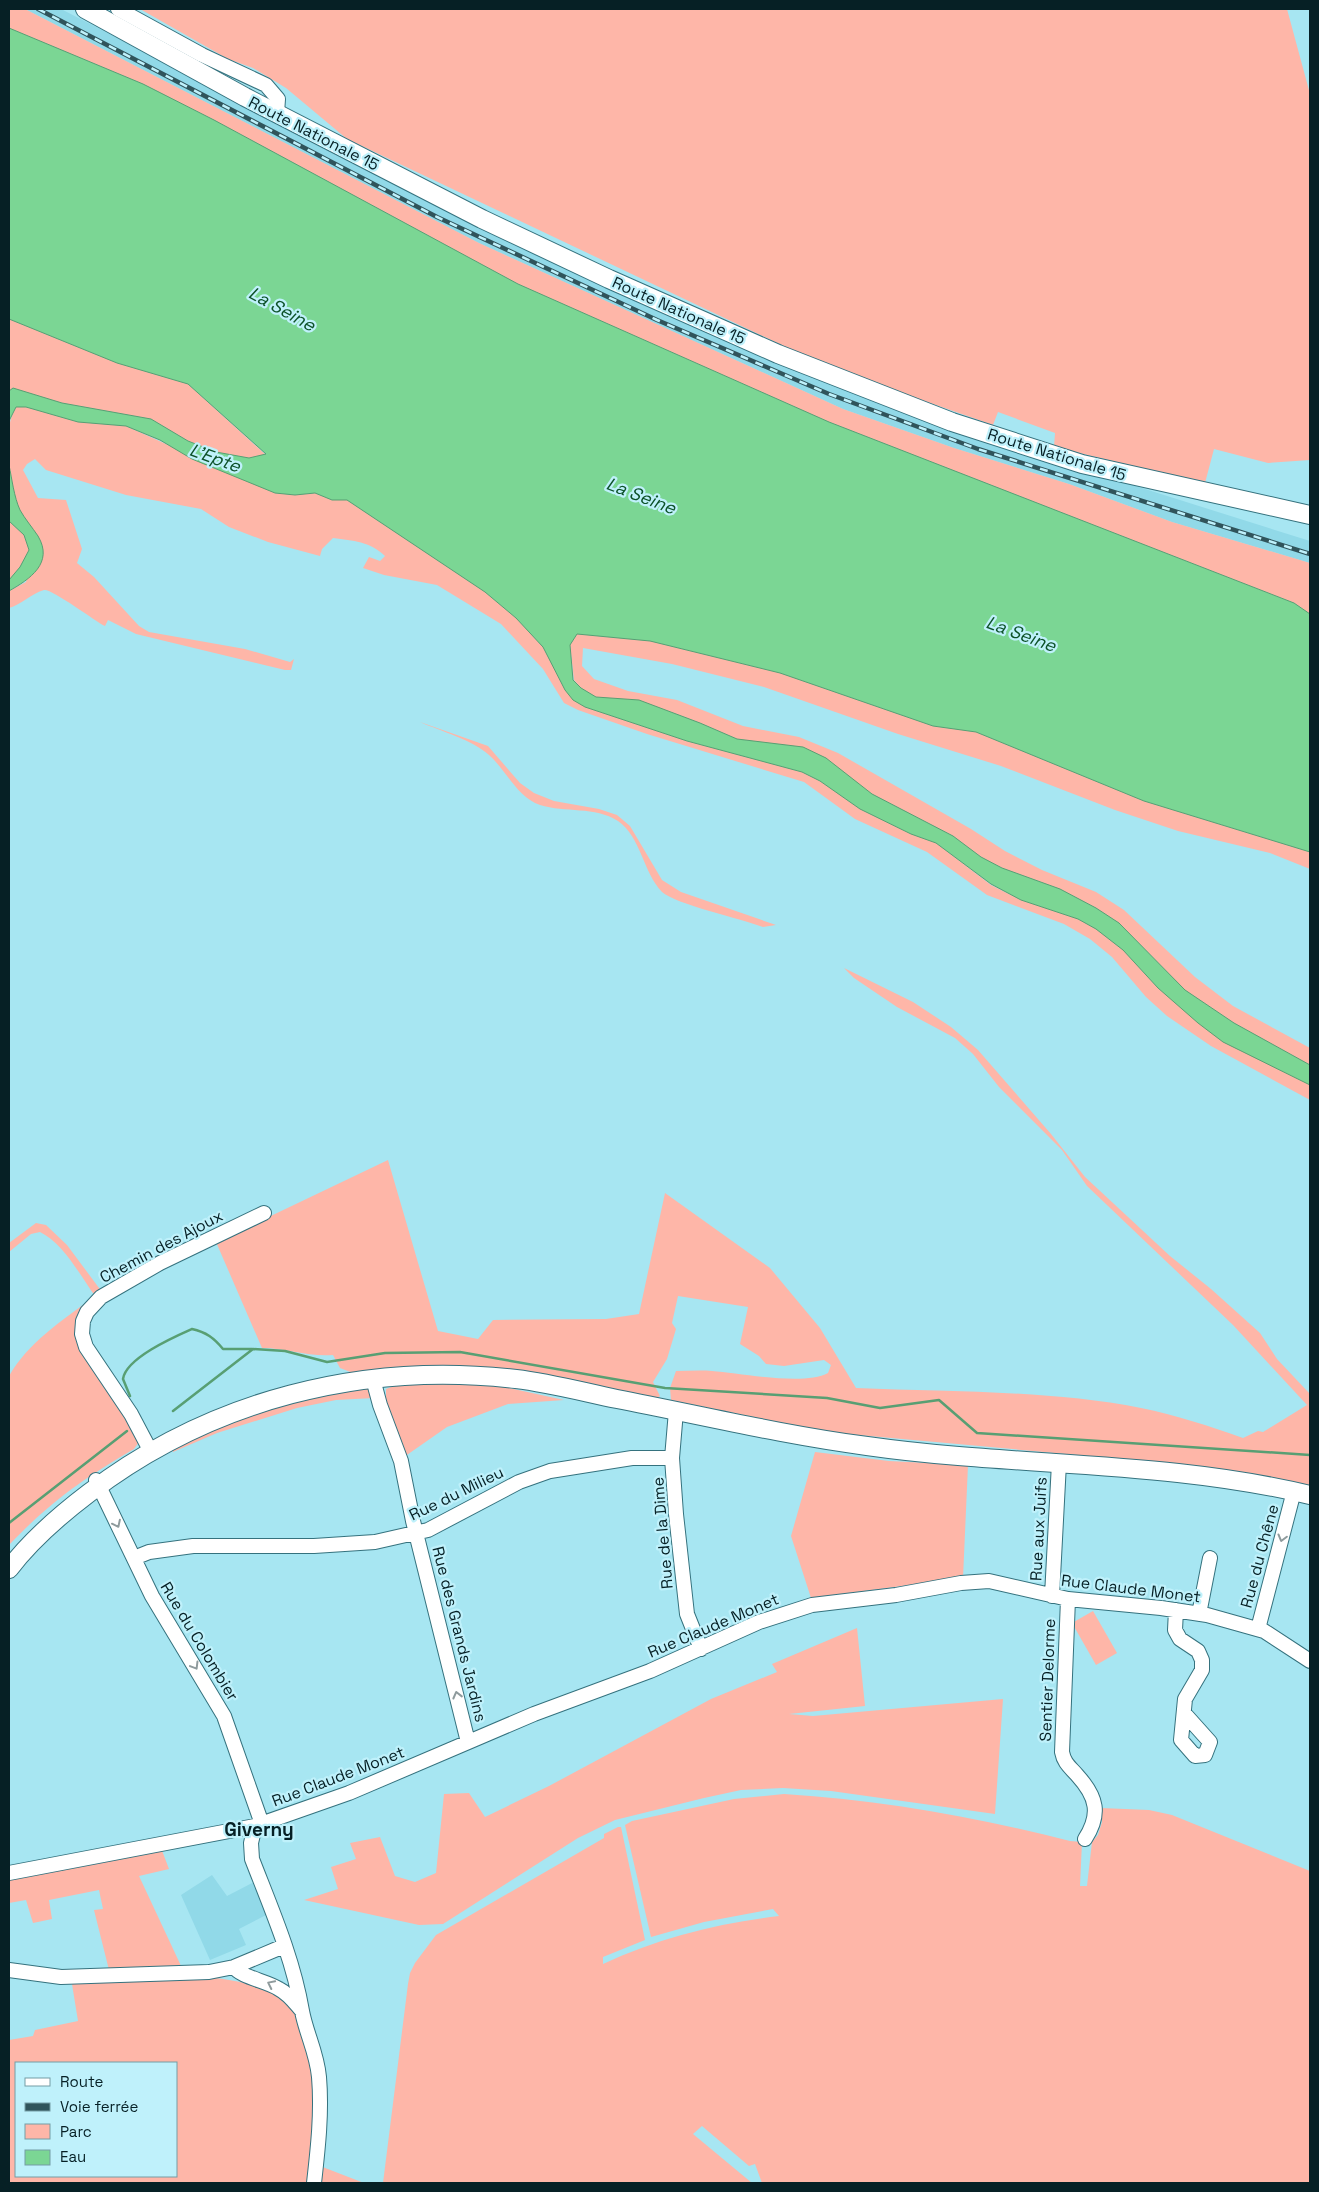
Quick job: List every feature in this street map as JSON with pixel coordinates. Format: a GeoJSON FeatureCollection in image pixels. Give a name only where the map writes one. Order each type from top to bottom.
{"type":"FeatureCollection","features":[{"type":"Feature","properties":{"kind":"main road","name":"Route Nationale 15"},"geometry":{"type":"LineString","coordinates":[[85,9],[277,114],[549,251],[686,314],[875,393],[996,437],[1082,464],[1310,515]]}},
{"type":"Feature","properties":{"kind":"main road"},"geometry":{"type":"LineString","coordinates":[[9,1555],[64,1502],[144,1454],[200,1426],[268,1401],[337,1384],[374,1379],[447,1375],[511,1379],[866,1446],[934,1454],[1177,1472],[1302,1493]]}},
{"type":"Feature","properties":{"kind":"main road"},"geometry":{"type":"LineString","coordinates":[[9,1569],[47,1529],[97,1483]]}},
{"type":"Feature","properties":{"kind":"street"},"geometry":{"type":"LineString","coordinates":[[118,9],[202,54],[266,85],[278,100],[277,114]]}},
{"type":"Feature","properties":{"kind":"street","name":"Chemin des Ajoux"},"geometry":{"type":"LineString","coordinates":[[144,1454],[130,1414],[86,1347],[82,1334],[86,1312],[101,1297],[160,1263],[264,1213]]}},
{"type":"Feature","properties":{"kind":"street","name":"Rue des Grands Jardins"},"geometry":{"type":"LineString","coordinates":[[374,1379],[380,1405],[401,1461],[468,1742]]}},
{"type":"Feature","properties":{"kind":"street","name":"Rue de la Dime"},"geometry":{"type":"LineString","coordinates":[[676,1411],[672,1458],[687,1614],[701,1649]]}},
{"type":"Feature","properties":{"kind":"street","name":"Rue du Milieu"},"geometry":{"type":"LineString","coordinates":[[134,1558],[149,1552],[193,1546],[336,1545],[375,1542],[417,1533],[437,1526],[519,1482],[550,1471],[632,1458],[672,1458]]}},
{"type":"Feature","properties":{"kind":"street","name":"Rue aux Juifs"},"geometry":{"type":"LineString","coordinates":[[1052,1596],[1059,1463]]}},
{"type":"Feature","properties":{"kind":"street","name":"Rue du Colombier"},"geometry":{"type":"LineString","coordinates":[[97,1483],[152,1596],[224,1716],[258,1825]]}},
{"type":"Feature","properties":{"kind":"street","name":"Rue du Chêne"},"geometry":{"type":"LineString","coordinates":[[1258,1629],[1302,1493]]}},
{"type":"Feature","properties":{"kind":"street"},"geometry":{"type":"LineString","coordinates":[[1198,1614],[1210,1558]]}},
{"type":"Feature","properties":{"kind":"street","name":"Rue Claude Monet"},"geometry":{"type":"LineString","coordinates":[[9,1873],[258,1825],[349,1793],[534,1714],[650,1671],[759,1622],[812,1605],[896,1595],[977,1581],[1004,1584],[1068,1599],[1176,1610],[1258,1629],[1310,1661]]}},
{"type":"Feature","properties":{"kind":"street","name":"Sentier Delorme"},"geometry":{"type":"LineString","coordinates":[[1068,1599],[1062,1752],[1064,1760],[1087,1787],[1095,1803],[1094,1825],[1085,1839]]}},
{"type":"Feature","properties":{"kind":"street"},"geometry":{"type":"LineString","coordinates":[[1176,1610],[1175,1630],[1180,1639],[1198,1651],[1202,1660],[1202,1670],[1184,1699],[1184,1712]]}},
{"type":"Feature","properties":{"kind":"street"},"geometry":{"type":"LineString","coordinates":[[258,1825],[252,1843],[252,1859],[300,1996],[302,2011],[312,2041],[319,2076],[320,2115],[314,2183]]}},
{"type":"Feature","properties":{"kind":"street"},"geometry":{"type":"LineString","coordinates":[[9,1970],[41,1975],[76,1977],[209,1972],[234,1968],[284,1946]]}},
{"type":"Feature","properties":{"kind":"street"},"geometry":{"type":"LineString","coordinates":[[234,1968],[239,1974],[258,1979],[280,1989],[302,2011]]}},
{"type":"Feature","properties":{"kind":"shaded area"},"geometry":{"type":"Polygon","coordinates":[[[25,9],[61,9],[227,94],[926,420],[1310,541],[1310,563],[1172,522],[1069,484],[954,448],[843,409],[479,243],[25,9]]]}},
{"type":"Feature","properties":{"kind":"shaded area"},"geometry":{"type":"Polygon","coordinates":[[[212,1875],[227,1896],[254,1882],[268,1914],[239,1929],[246,1945],[210,1960],[181,1895],[212,1875]]]}},
{"type":"Feature","properties":{"kind":"green space"},"geometry":{"type":"Polygon","coordinates":[[[9,9],[25,9],[479,243],[843,409],[954,448],[1069,484],[1172,522],[1310,563],[1310,614],[1294,603],[829,422],[518,284],[214,120],[143,84],[9,28],[9,9]]]}},
{"type":"Feature","properties":{"kind":"green space"},"geometry":{"type":"Polygon","coordinates":[[[140,9],[1287,9],[1310,94],[1310,460],[1268,463],[1214,449],[1205,483],[1054,447],[1055,433],[998,412],[993,425],[830,368],[347,139],[286,88],[253,68],[228,59],[140,9]]]}},
{"type":"Feature","properties":{"kind":"green space"},"geometry":{"type":"Polygon","coordinates":[[[9,319],[117,363],[188,384],[266,455],[249,458],[216,452],[188,441],[151,419],[62,403],[13,389],[9,391],[9,319]]]}},
{"type":"Feature","properties":{"kind":"green space"},"geometry":{"type":"Polygon","coordinates":[[[16,407],[26,407],[78,422],[126,426],[275,493],[295,495],[315,493],[332,500],[347,500],[485,592],[516,618],[543,647],[565,690],[585,707],[687,741],[802,772],[820,781],[860,809],[911,834],[936,843],[991,885],[1021,900],[1078,919],[1096,929],[1123,950],[1158,988],[1310,1085],[1310,1100],[1211,1046],[1167,1016],[1146,997],[1112,957],[1090,939],[1064,924],[987,895],[927,852],[855,819],[804,782],[647,734],[578,710],[564,703],[543,669],[501,624],[437,585],[384,575],[363,568],[369,557],[380,561],[385,556],[373,547],[354,541],[333,538],[322,549],[320,556],[268,542],[229,527],[201,509],[126,495],[46,470],[35,459],[27,464],[23,470],[38,498],[66,500],[82,549],[77,563],[94,577],[139,626],[149,632],[245,649],[290,662],[294,659],[291,670],[285,670],[136,634],[108,620],[105,626],[55,594],[44,590],[9,608],[9,591],[26,582],[39,538],[19,509],[12,485],[8,443],[11,417],[16,407]]]}},
{"type":"Feature","properties":{"kind":"green space"},"geometry":{"type":"Polygon","coordinates":[[[9,521],[24,535],[29,550],[20,567],[9,580],[9,521]]]}},
{"type":"Feature","properties":{"kind":"green space"},"geometry":{"type":"Polygon","coordinates":[[[577,634],[650,641],[780,673],[933,726],[976,732],[1144,801],[1310,852],[1310,869],[1270,853],[1178,831],[1115,810],[1001,766],[898,734],[764,687],[672,664],[583,648],[582,666],[594,679],[628,691],[677,700],[743,726],[799,737],[838,753],[971,829],[1005,851],[1042,870],[1096,892],[1124,910],[1195,977],[1233,1006],[1310,1048],[1310,1065],[1234,1023],[1185,990],[1119,923],[1096,908],[1060,889],[1002,868],[981,857],[953,836],[872,794],[849,778],[765,743],[737,739],[671,712],[596,697],[581,688],[574,680],[570,645],[577,634]]]}},
{"type":"Feature","properties":{"kind":"green space"},"geometry":{"type":"Polygon","coordinates":[[[420,722],[488,746],[520,783],[534,793],[554,801],[599,809],[617,815],[630,826],[662,880],[681,892],[776,925],[763,927],[669,897],[656,884],[632,836],[618,821],[600,813],[560,809],[540,805],[532,801],[518,790],[495,761],[482,750],[465,740],[420,722]]]}},
{"type":"Feature","properties":{"kind":"green space"},"geometry":{"type":"Polygon","coordinates":[[[844,968],[913,1002],[951,1027],[978,1050],[1051,1134],[1085,1177],[1170,1256],[1211,1289],[1260,1333],[1277,1359],[1310,1394],[1310,1489],[1198,1466],[825,1432],[671,1400],[670,1388],[676,1371],[708,1371],[788,1379],[817,1377],[828,1373],[831,1365],[824,1360],[784,1366],[766,1364],[759,1356],[740,1344],[748,1307],[678,1296],[672,1323],[676,1329],[667,1359],[653,1382],[660,1396],[654,1400],[488,1369],[429,1367],[353,1373],[340,1368],[333,1355],[315,1355],[262,1348],[216,1242],[388,1160],[438,1331],[478,1339],[493,1320],[606,1319],[639,1314],[665,1193],[770,1268],[820,1328],[856,1388],[1035,1395],[1106,1402],[1167,1414],[1243,1438],[1258,1431],[1263,1432],[1307,1405],[1233,1325],[1087,1186],[1062,1150],[999,1087],[973,1054],[955,1038],[897,1007],[854,978],[844,968]]]}},
{"type":"Feature","properties":{"kind":"green space"},"geometry":{"type":"Polygon","coordinates":[[[36,1223],[46,1225],[67,1245],[102,1292],[95,1296],[64,1252],[40,1232],[31,1234],[9,1252],[9,1243],[36,1223]]]}},
{"type":"Feature","properties":{"kind":"green space"},"geometry":{"type":"Polygon","coordinates":[[[91,1299],[79,1331],[139,1442],[134,1449],[99,1470],[68,1492],[38,1516],[9,1545],[9,1376],[36,1343],[91,1299]]]}},
{"type":"Feature","properties":{"kind":"green space"},"geometry":{"type":"Polygon","coordinates":[[[459,1383],[505,1387],[564,1400],[508,1404],[447,1427],[404,1457],[386,1402],[386,1389],[396,1385],[459,1383]]]}},
{"type":"Feature","properties":{"kind":"green space"},"geometry":{"type":"Polygon","coordinates":[[[363,1388],[371,1390],[374,1398],[336,1400],[297,1408],[217,1433],[173,1452],[171,1444],[254,1411],[363,1388]]]}},
{"type":"Feature","properties":{"kind":"green space"},"geometry":{"type":"Polygon","coordinates":[[[815,1452],[889,1461],[968,1465],[963,1578],[811,1598],[791,1536],[815,1452]]]}},
{"type":"Feature","properties":{"kind":"green space"},"geometry":{"type":"Polygon","coordinates":[[[1093,1611],[1117,1653],[1096,1665],[1072,1623],[1093,1611]]]}},
{"type":"Feature","properties":{"kind":"green space"},"geometry":{"type":"Polygon","coordinates":[[[857,1628],[865,1706],[789,1714],[813,1716],[1003,1699],[995,1814],[831,1791],[783,1788],[741,1790],[615,1820],[578,1838],[443,1924],[419,1925],[304,1900],[338,1889],[331,1867],[356,1859],[350,1843],[380,1837],[395,1876],[415,1882],[436,1873],[444,1794],[469,1793],[485,1817],[549,1786],[711,1699],[777,1672],[772,1664],[857,1628]]]}},
{"type":"Feature","properties":{"kind":"green space"},"geometry":{"type":"Polygon","coordinates":[[[784,1794],[892,1805],[964,1817],[1070,1841],[1082,1842],[1080,1886],[1087,1886],[1092,1842],[1098,1835],[1102,1822],[1101,1808],[1149,1810],[1172,1815],[1310,1871],[1310,2183],[762,2183],[755,2164],[749,2166],[702,2126],[693,2134],[752,2183],[383,2183],[410,1973],[415,1963],[436,1935],[604,1838],[604,1834],[618,1827],[621,1827],[645,1940],[603,1957],[603,1964],[667,1939],[711,1927],[779,1916],[773,1909],[704,1922],[651,1937],[625,1825],[632,1821],[734,1799],[784,1794]]]}},
{"type":"Feature","properties":{"kind":"green space"},"geometry":{"type":"Polygon","coordinates":[[[161,1848],[169,1869],[139,1876],[182,1968],[109,1970],[94,1910],[103,1909],[99,1890],[49,1900],[52,1919],[33,1923],[26,1900],[9,1903],[9,1878],[161,1848]]]}},
{"type":"Feature","properties":{"kind":"green space"},"geometry":{"type":"Polygon","coordinates":[[[216,1978],[255,1986],[277,1996],[296,2015],[306,2031],[312,2049],[314,2103],[307,2183],[9,2183],[9,2040],[33,2036],[35,2030],[78,2021],[72,1984],[216,1978]]]}},
{"type":"Feature","properties":{"kind":"green space"},"geometry":{"type":"Polygon","coordinates":[[[320,2166],[364,2183],[317,2183],[320,2166]]]}},
{"type":"Feature","properties":{"kind":"water"},"geometry":{"type":"Polygon","coordinates":[[[9,28],[143,84],[214,120],[518,284],[829,422],[1294,603],[1310,614],[1310,852],[1144,801],[976,732],[933,726],[780,673],[650,641],[577,634],[570,645],[573,680],[581,688],[596,697],[639,700],[737,739],[803,747],[826,758],[872,794],[953,836],[981,857],[1002,868],[1060,889],[1096,908],[1119,923],[1185,990],[1234,1023],[1310,1065],[1310,1085],[1223,1042],[1158,988],[1123,950],[1096,929],[1078,919],[1021,900],[991,884],[936,843],[911,834],[860,809],[820,781],[802,772],[687,741],[585,707],[573,700],[565,690],[543,647],[516,618],[485,592],[347,500],[332,500],[315,493],[295,495],[275,493],[192,459],[160,440],[126,426],[78,422],[26,407],[16,407],[9,421],[9,391],[13,388],[62,403],[151,419],[188,441],[216,452],[249,458],[266,454],[188,384],[117,363],[9,319],[9,28]]]}},
{"type":"Feature","properties":{"kind":"water"},"geometry":{"type":"Polygon","coordinates":[[[9,465],[18,505],[38,536],[43,554],[41,562],[32,575],[9,591],[9,580],[20,567],[29,550],[24,535],[9,521],[9,465]]]}},
{"type":"Feature","properties":{"kind":"waterway"},"geometry":{"type":"LineString","coordinates":[[130,1396],[123,1379],[126,1371],[133,1363],[152,1349],[192,1329],[209,1336],[223,1349],[252,1349]]}},
{"type":"Feature","properties":{"kind":"waterway"},"geometry":{"type":"LineString","coordinates":[[173,1411],[253,1349],[285,1351],[327,1362],[385,1353],[460,1352],[665,1388],[827,1398],[880,1408],[939,1400],[977,1433],[1310,1455]]}},
{"type":"Feature","properties":{"kind":"waterway"},"geometry":{"type":"LineString","coordinates":[[9,1523],[127,1431]]}},
{"type":"Feature","properties":{"kind":"railway"},"geometry":{"type":"LineString","coordinates":[[38,9],[437,217],[657,320],[829,394],[978,449],[1310,554]]}},
{"type":"Feature","properties":{"kind":"district","name":"Giverny"},"geometry":{"type":"Point","coordinates":[259,1829]}},
{"type":"Feature","properties":{"kind":"water label","name":"La Seine"},"geometry":{"type":"Point","coordinates":[282,309]}},
{"type":"Feature","properties":{"kind":"water label","name":"L'Epte"},"geometry":{"type":"Point","coordinates":[215,458]}},
{"type":"Feature","properties":{"kind":"water label","name":"La Seine"},"geometry":{"type":"Point","coordinates":[641,496]}},
{"type":"Feature","properties":{"kind":"water label","name":"La Seine"},"geometry":{"type":"Point","coordinates":[1021,634]}}]}
